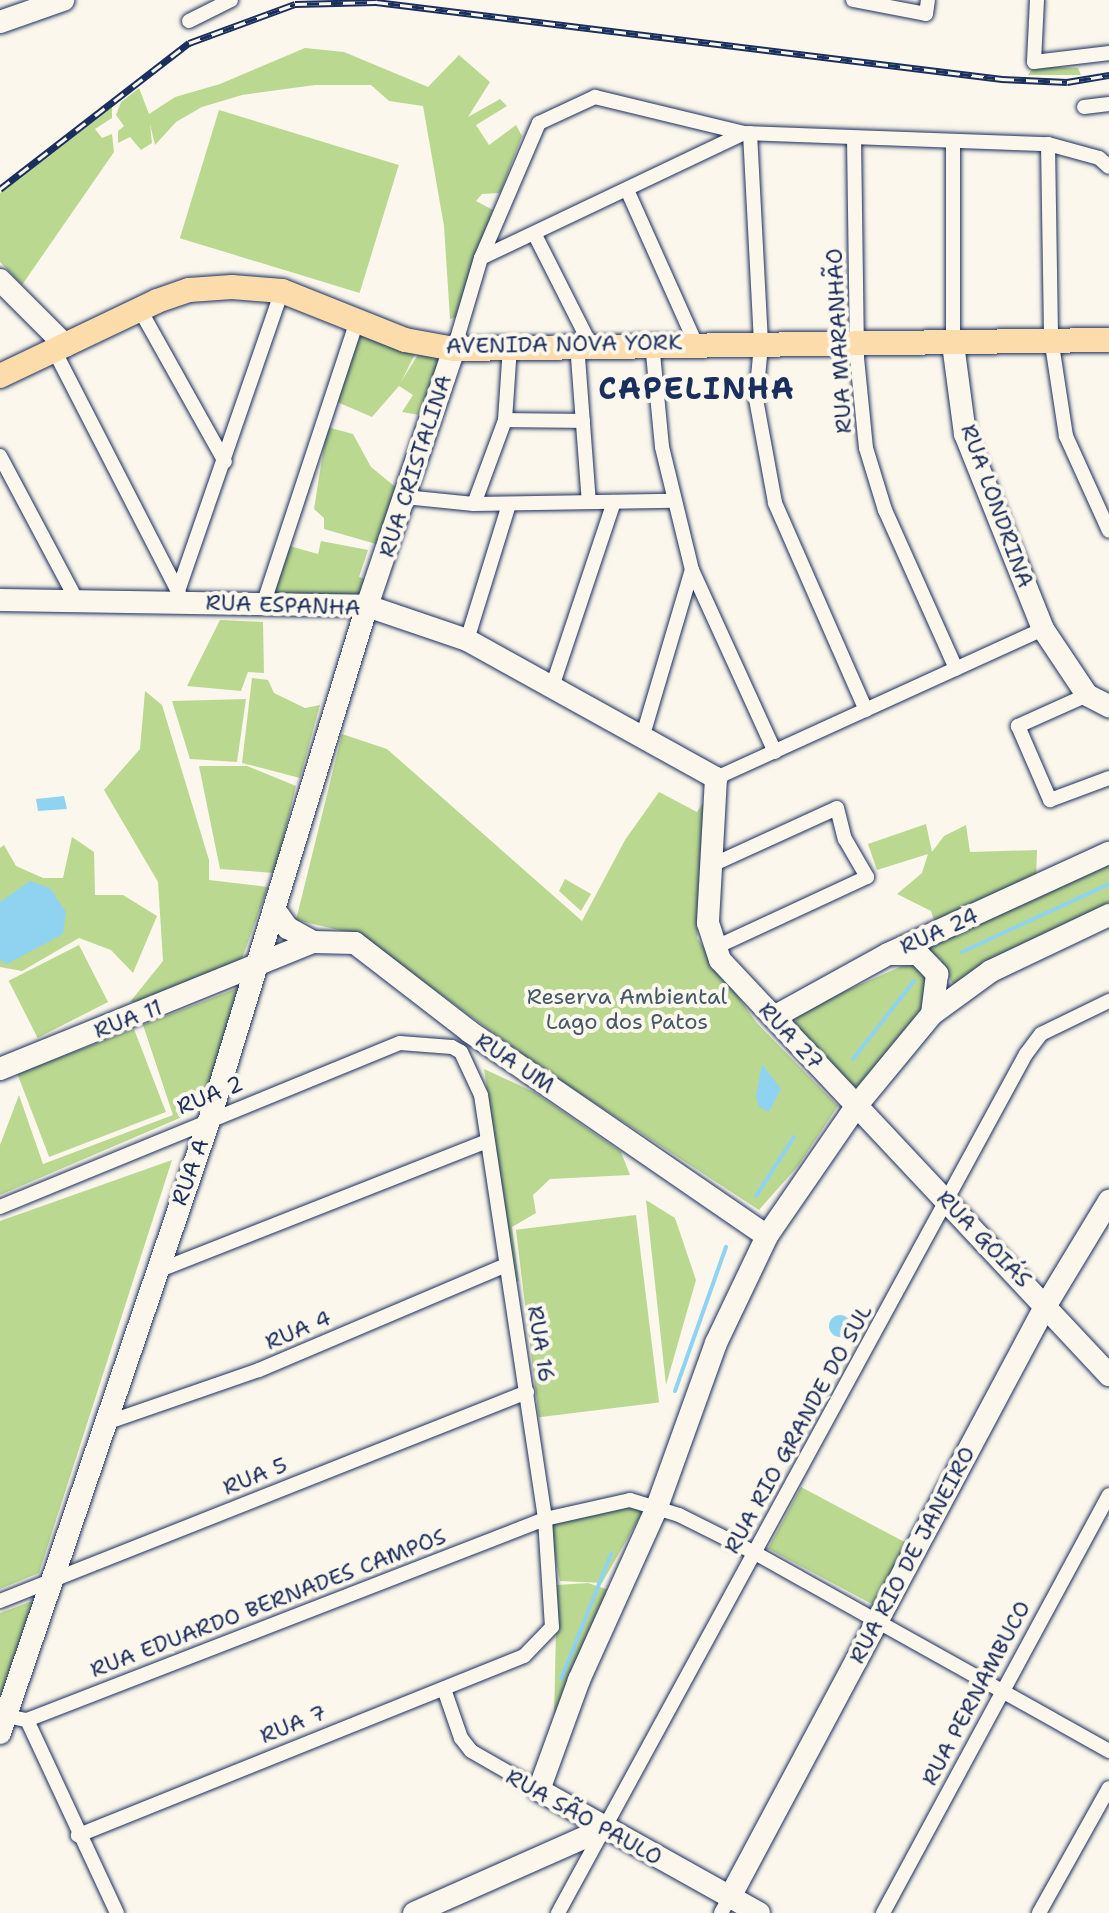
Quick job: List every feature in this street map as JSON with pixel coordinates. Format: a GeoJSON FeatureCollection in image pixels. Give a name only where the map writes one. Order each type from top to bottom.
{"type":"FeatureCollection","features":[{"type":"Feature","properties":{"kind":"main road","name":"AVENIDA NOVA YORK"},"geometry":{"type":"LineString","coordinates":[[0,376],[139,308],[189,290],[282,291],[405,340],[454,349],[695,342],[761,345],[953,344],[1051,338],[1109,340]]}},
{"type":"Feature","properties":{"kind":"street"},"geometry":{"type":"LineString","coordinates":[[0,22],[63,0]]}},
{"type":"Feature","properties":{"kind":"street"},"geometry":{"type":"LineString","coordinates":[[189,21],[231,0]]}},
{"type":"Feature","properties":{"kind":"street"},"geometry":{"type":"LineString","coordinates":[[853,0],[927,7]]}},
{"type":"Feature","properties":{"kind":"street"},"geometry":{"type":"LineString","coordinates":[[1037,0],[1034,62],[1109,53]]}},
{"type":"Feature","properties":{"kind":"street","name":"RUA CRISTALINA"},"geometry":{"type":"LineString","coordinates":[[367,606],[454,349],[481,258],[529,138],[554,113],[595,97],[747,133],[1048,144],[1099,158],[1109,167]]}},
{"type":"Feature","properties":{"kind":"street"},"geometry":{"type":"LineString","coordinates":[[1084,107],[1109,104]]}},
{"type":"Feature","properties":{"kind":"street"},"geometry":{"type":"LineString","coordinates":[[481,258],[628,192],[747,133],[761,345],[756,399],[775,503],[866,710]]}},
{"type":"Feature","properties":{"kind":"street","name":"RUA MARANHÃO"},"geometry":{"type":"LineString","coordinates":[[854,138],[857,343],[866,448],[881,498],[956,669]]}},
{"type":"Feature","properties":{"kind":"street","name":"RUA LONDRINA"},"geometry":{"type":"LineString","coordinates":[[953,142],[953,344],[965,434],[1043,629],[1087,695]]}},
{"type":"Feature","properties":{"kind":"street"},"geometry":{"type":"LineString","coordinates":[[1048,144],[1051,338],[1066,436],[1109,531]]}},
{"type":"Feature","properties":{"kind":"street"},"geometry":{"type":"LineString","coordinates":[[628,192],[695,342]]}},
{"type":"Feature","properties":{"kind":"street"},"geometry":{"type":"LineString","coordinates":[[535,235],[583,344],[583,421],[589,502]]}},
{"type":"Feature","properties":{"kind":"street"},"geometry":{"type":"LineString","coordinates":[[0,280],[60,348],[180,596]]}},
{"type":"Feature","properties":{"kind":"street"},"geometry":{"type":"LineString","coordinates":[[180,596],[282,291]]}},
{"type":"Feature","properties":{"kind":"street"},"geometry":{"type":"LineString","coordinates":[[139,308],[225,462]]}},
{"type":"Feature","properties":{"kind":"street"},"geometry":{"type":"LineString","coordinates":[[263,605],[356,323]]}},
{"type":"Feature","properties":{"kind":"street"},"geometry":{"type":"LineString","coordinates":[[652,343],[662,447],[692,570],[775,752]]}},
{"type":"Feature","properties":{"kind":"street"},"geometry":{"type":"LineString","coordinates":[[474,504],[505,420],[510,347]]}},
{"type":"Feature","properties":{"kind":"street"},"geometry":{"type":"LineString","coordinates":[[505,420],[583,421]]}},
{"type":"Feature","properties":{"kind":"street"},"geometry":{"type":"LineString","coordinates":[[0,456],[77,601]]}},
{"type":"Feature","properties":{"kind":"street"},"geometry":{"type":"LineString","coordinates":[[405,497],[474,504],[674,501]]}},
{"type":"Feature","properties":{"kind":"street"},"geometry":{"type":"LineString","coordinates":[[552,687],[614,502]]}},
{"type":"Feature","properties":{"kind":"street"},"geometry":{"type":"LineString","coordinates":[[467,640],[509,504]]}},
{"type":"Feature","properties":{"kind":"street"},"geometry":{"type":"LineString","coordinates":[[643,735],[692,570]]}},
{"type":"Feature","properties":{"kind":"street","name":"RUA ESPANHA"},"geometry":{"type":"LineString","coordinates":[[0,600],[77,601],[180,596],[263,605],[367,606],[467,640],[716,778]]}},
{"type":"Feature","properties":{"kind":"street","name":"RUA A"},"geometry":{"type":"LineString","coordinates":[[11,1723],[49,1581],[210,1118],[367,606]]}},
{"type":"Feature","properties":{"kind":"street"},"geometry":{"type":"LineString","coordinates":[[712,865],[837,808],[845,839],[867,877],[714,948],[708,923],[716,778],[1043,629]]}},
{"type":"Feature","properties":{"kind":"street"},"geometry":{"type":"LineString","coordinates":[[1109,706],[1087,695],[1018,726],[1050,800],[1109,778]]}},
{"type":"Feature","properties":{"kind":"street","name":"RUA 24"},"geometry":{"type":"LineString","coordinates":[[774,1017],[888,954],[1109,853]]}},
{"type":"Feature","properties":{"kind":"street"},"geometry":{"type":"LineString","coordinates":[[274,909],[288,928],[313,942]]}},
{"type":"Feature","properties":{"kind":"street"},"geometry":{"type":"LineString","coordinates":[[539,1790],[579,1680],[657,1507],[716,1343],[767,1236],[857,1105],[932,1014],[991,971],[1109,915]]}},
{"type":"Feature","properties":{"kind":"street","name":"RUA UM"},"geometry":{"type":"LineString","coordinates":[[255,969],[313,942],[355,943],[465,1042],[767,1236]]}},
{"type":"Feature","properties":{"kind":"street","name":"RUA 27"},"geometry":{"type":"LineString","coordinates":[[714,948],[857,1105]]}},
{"type":"Feature","properties":{"kind":"street"},"geometry":{"type":"LineString","coordinates":[[888,954],[918,954],[937,974],[932,1014]]}},
{"type":"Feature","properties":{"kind":"street","name":"RUA 11"},"geometry":{"type":"LineString","coordinates":[[4,1067],[255,969]]}},
{"type":"Feature","properties":{"kind":"street","name":"RUA RIO GRANDE DO SUL"},"geometry":{"type":"LineString","coordinates":[[558,1913],[1026,1054],[1041,1034],[1109,1001]]}},
{"type":"Feature","properties":{"kind":"street","name":"RUA 2"},"geometry":{"type":"LineString","coordinates":[[0,1207],[210,1118],[400,1043],[442,1045],[465,1042]]}},
{"type":"Feature","properties":{"kind":"street","name":"RUA 16"},"geometry":{"type":"LineString","coordinates":[[465,1042],[481,1095],[545,1519],[552,1627],[524,1656]]}},
{"type":"Feature","properties":{"kind":"street"},"geometry":{"type":"LineString","coordinates":[[0,1089],[4,1067]]}},
{"type":"Feature","properties":{"kind":"street","name":"RUA GOIÁS"},"geometry":{"type":"LineString","coordinates":[[857,1105],[1109,1375]]}},
{"type":"Feature","properties":{"kind":"street"},"geometry":{"type":"LineString","coordinates":[[155,1272],[487,1141]]}},
{"type":"Feature","properties":{"kind":"street","name":"RUA RIO DE JANEIRO"},"geometry":{"type":"LineString","coordinates":[[725,1905],[1046,1305],[1109,1201]]}},
{"type":"Feature","properties":{"kind":"street","name":"RUA 4"},"geometry":{"type":"LineString","coordinates":[[103,1424],[259,1370],[506,1265]]}},
{"type":"Feature","properties":{"kind":"street","name":"RUA 5"},"geometry":{"type":"LineString","coordinates":[[0,1601],[527,1392]]}},
{"type":"Feature","properties":{"kind":"street","name":"RUA PERNAMBUCO"},"geometry":{"type":"LineString","coordinates":[[883,1913],[1109,1495]]}},
{"type":"Feature","properties":{"kind":"street","name":"RUA EDUARDO BERNADES CAMPOS"},"geometry":{"type":"LineString","coordinates":[[11,1723],[545,1519],[630,1500],[657,1507],[755,1553],[1109,1751]]}},
{"type":"Feature","properties":{"kind":"street","name":"RUA 7"},"geometry":{"type":"LineString","coordinates":[[78,1835],[524,1656]]}},
{"type":"Feature","properties":{"kind":"street","name":"RUA SÃO PAULO"},"geometry":{"type":"LineString","coordinates":[[444,1689],[461,1738],[471,1751],[725,1905],[759,1913]]}},
{"type":"Feature","properties":{"kind":"street"},"geometry":{"type":"LineString","coordinates":[[11,1723],[78,1835],[117,1913]]}},
{"type":"Feature","properties":{"kind":"street"},"geometry":{"type":"LineString","coordinates":[[1039,1913],[1109,1788]]}},
{"type":"Feature","properties":{"kind":"street"},"geometry":{"type":"LineString","coordinates":[[414,1913],[604,1829]]}},
{"type":"Feature","properties":{"kind":"green space"},"geometry":{"type":"Polygon","coordinates":[[[305,48],[344,52],[428,87],[459,55],[490,82],[468,117],[500,99],[507,106],[476,125],[489,145],[516,125],[522,136],[500,193],[482,194],[476,201],[493,210],[457,317],[450,319],[444,226],[423,106],[389,101],[371,85],[315,85],[242,95],[202,107],[176,122],[155,145],[150,124],[152,143],[141,150],[130,137],[118,143],[118,131],[124,126],[116,115],[121,102],[139,88],[149,114],[175,97],[220,84],[305,48]]]}},
{"type":"Feature","properties":{"kind":"green space"},"geometry":{"type":"Polygon","coordinates":[[[1034,66],[1078,68],[1081,75],[1028,75],[1034,66]]]}},
{"type":"Feature","properties":{"kind":"green space"},"geometry":{"type":"Polygon","coordinates":[[[112,107],[112,118],[95,129],[102,138],[112,134],[114,152],[22,285],[0,262],[0,193],[112,107]]]}},
{"type":"Feature","properties":{"kind":"green space"},"geometry":{"type":"Polygon","coordinates":[[[219,110],[399,165],[360,293],[180,238],[219,110]]]}},
{"type":"Feature","properties":{"kind":"green space"},"geometry":{"type":"Polygon","coordinates":[[[357,334],[415,354],[401,382],[419,353],[438,359],[442,370],[425,416],[402,412],[413,395],[399,386],[372,417],[337,402],[357,334]]]}},
{"type":"Feature","properties":{"kind":"green space"},"geometry":{"type":"Polygon","coordinates":[[[327,427],[353,434],[371,467],[398,489],[383,546],[324,529],[324,518],[314,509],[327,427]]]}},
{"type":"Feature","properties":{"kind":"green space"},"geometry":{"type":"Polygon","coordinates":[[[321,541],[368,550],[359,577],[368,580],[360,594],[273,595],[286,545],[318,554],[321,541]]]}},
{"type":"Feature","properties":{"kind":"green space"},"geometry":{"type":"Polygon","coordinates":[[[220,620],[263,622],[264,673],[248,672],[241,691],[187,686],[220,620]]]}},
{"type":"Feature","properties":{"kind":"green space"},"geometry":{"type":"Polygon","coordinates":[[[252,678],[268,680],[274,693],[305,708],[320,705],[300,778],[242,763],[252,678]]]}},
{"type":"Feature","properties":{"kind":"green space"},"geometry":{"type":"Polygon","coordinates":[[[145,691],[162,705],[209,860],[209,880],[268,887],[240,964],[145,1002],[130,1002],[163,961],[158,882],[104,790],[140,749],[145,691]]]}},
{"type":"Feature","properties":{"kind":"green space"},"geometry":{"type":"Polygon","coordinates":[[[246,699],[237,762],[190,759],[172,701],[246,699]]]}},
{"type":"Feature","properties":{"kind":"green space","name":"Reserva Ambiental Lago dos Patos"},"geometry":{"type":"Polygon","coordinates":[[[342,734],[387,749],[582,921],[625,840],[659,792],[697,812],[708,795],[697,938],[756,1022],[838,1106],[798,1166],[759,1210],[544,1070],[360,935],[296,920],[342,734]]]}},
{"type":"Feature","properties":{"kind":"green space"},"geometry":{"type":"Polygon","coordinates":[[[199,766],[247,766],[296,786],[275,873],[220,869],[199,766]]]}},
{"type":"Feature","properties":{"kind":"green space"},"geometry":{"type":"Polygon","coordinates":[[[926,824],[932,852],[944,836],[966,825],[970,852],[1037,850],[1036,880],[936,926],[931,911],[897,894],[922,873],[928,854],[877,870],[868,844],[926,824]]]}},
{"type":"Feature","properties":{"kind":"green space"},"geometry":{"type":"Polygon","coordinates":[[[72,837],[94,852],[95,895],[123,895],[157,916],[133,973],[111,950],[79,938],[22,971],[0,967],[0,848],[4,845],[16,866],[43,878],[63,878],[72,837]]]}},
{"type":"Feature","properties":{"kind":"green space"},"geometry":{"type":"Polygon","coordinates":[[[1109,862],[1109,907],[953,985],[941,960],[926,947],[1109,862]]]}},
{"type":"Feature","properties":{"kind":"green space"},"geometry":{"type":"Polygon","coordinates":[[[565,879],[591,894],[581,911],[559,891],[565,879]]]}},
{"type":"Feature","properties":{"kind":"green space"},"geometry":{"type":"Polygon","coordinates":[[[79,945],[108,1002],[38,1038],[9,981],[79,945]]]}},
{"type":"Feature","properties":{"kind":"green space"},"geometry":{"type":"Polygon","coordinates":[[[914,965],[925,971],[930,998],[859,1085],[851,1086],[795,1025],[796,1018],[803,1010],[902,966],[914,965]]]}},
{"type":"Feature","properties":{"kind":"green space"},"geometry":{"type":"Polygon","coordinates":[[[238,988],[203,1108],[0,1195],[0,1145],[19,1095],[43,1164],[173,1115],[143,1025],[238,988]]]}},
{"type":"Feature","properties":{"kind":"green space"},"geometry":{"type":"Polygon","coordinates":[[[134,1029],[166,1112],[49,1157],[17,1074],[134,1029]]]}},
{"type":"Feature","properties":{"kind":"green space"},"geometry":{"type":"Polygon","coordinates":[[[484,1069],[534,1092],[621,1152],[630,1175],[550,1179],[533,1195],[536,1213],[512,1227],[519,1281],[514,1283],[484,1069]]]}},
{"type":"Feature","properties":{"kind":"green space"},"geometry":{"type":"Polygon","coordinates":[[[172,1160],[39,1573],[0,1589],[0,1221],[172,1160]]]}},
{"type":"Feature","properties":{"kind":"green space"},"geometry":{"type":"Polygon","coordinates":[[[646,1200],[675,1218],[696,1280],[666,1385],[646,1200]]]}},
{"type":"Feature","properties":{"kind":"green space"},"geometry":{"type":"Polygon","coordinates":[[[636,1215],[659,1403],[539,1417],[516,1230],[636,1215]]]}},
{"type":"Feature","properties":{"kind":"green space"},"geometry":{"type":"Polygon","coordinates":[[[801,1487],[906,1543],[873,1605],[768,1549],[801,1487]]]}},
{"type":"Feature","properties":{"kind":"green space"},"geometry":{"type":"Polygon","coordinates":[[[622,1502],[645,1508],[602,1583],[560,1581],[548,1522],[622,1502]]]}},
{"type":"Feature","properties":{"kind":"green space"},"geometry":{"type":"Polygon","coordinates":[[[588,1583],[609,1590],[554,1719],[557,1585],[588,1583]]]}},
{"type":"Feature","properties":{"kind":"green space"},"geometry":{"type":"Polygon","coordinates":[[[35,1600],[0,1708],[0,1613],[35,1600]]]}},
{"type":"Feature","properties":{"kind":"water"},"geometry":{"type":"Polygon","coordinates":[[[64,796],[67,809],[38,811],[36,799],[64,796]]]}},
{"type":"Feature","properties":{"kind":"water"},"geometry":{"type":"Polygon","coordinates":[[[30,881],[50,888],[66,912],[63,934],[7,964],[0,960],[0,902],[30,881]]]}},
{"type":"Feature","properties":{"kind":"water"},"geometry":{"type":"Polygon","coordinates":[[[762,1064],[781,1089],[769,1112],[759,1107],[756,1096],[762,1064]]]}},
{"type":"Feature","properties":{"kind":"water"},"geometry":{"type":"Polygon","coordinates":[[[840,1315],[848,1318],[851,1326],[848,1334],[840,1337],[832,1334],[829,1326],[832,1318],[840,1315]]]}},
{"type":"Feature","properties":{"kind":"waterway"},"geometry":{"type":"LineString","coordinates":[[962,952],[1109,884]]}},
{"type":"Feature","properties":{"kind":"waterway"},"geometry":{"type":"LineString","coordinates":[[853,1059],[914,981]]}},
{"type":"Feature","properties":{"kind":"waterway"},"geometry":{"type":"LineString","coordinates":[[756,1196],[794,1137]]}},
{"type":"Feature","properties":{"kind":"waterway"},"geometry":{"type":"LineString","coordinates":[[675,1391],[726,1247]]}},
{"type":"Feature","properties":{"kind":"waterway"},"geometry":{"type":"LineString","coordinates":[[561,1679],[611,1554]]}},
{"type":"Feature","properties":{"kind":"railway"},"geometry":{"type":"LineString","coordinates":[[0,189],[189,43],[295,4],[376,2],[1002,79],[1067,82],[1109,75]]}},
{"type":"Feature","properties":{"kind":"district","name":"CAPELINHA"},"geometry":{"type":"Point","coordinates":[697,389]}}]}
